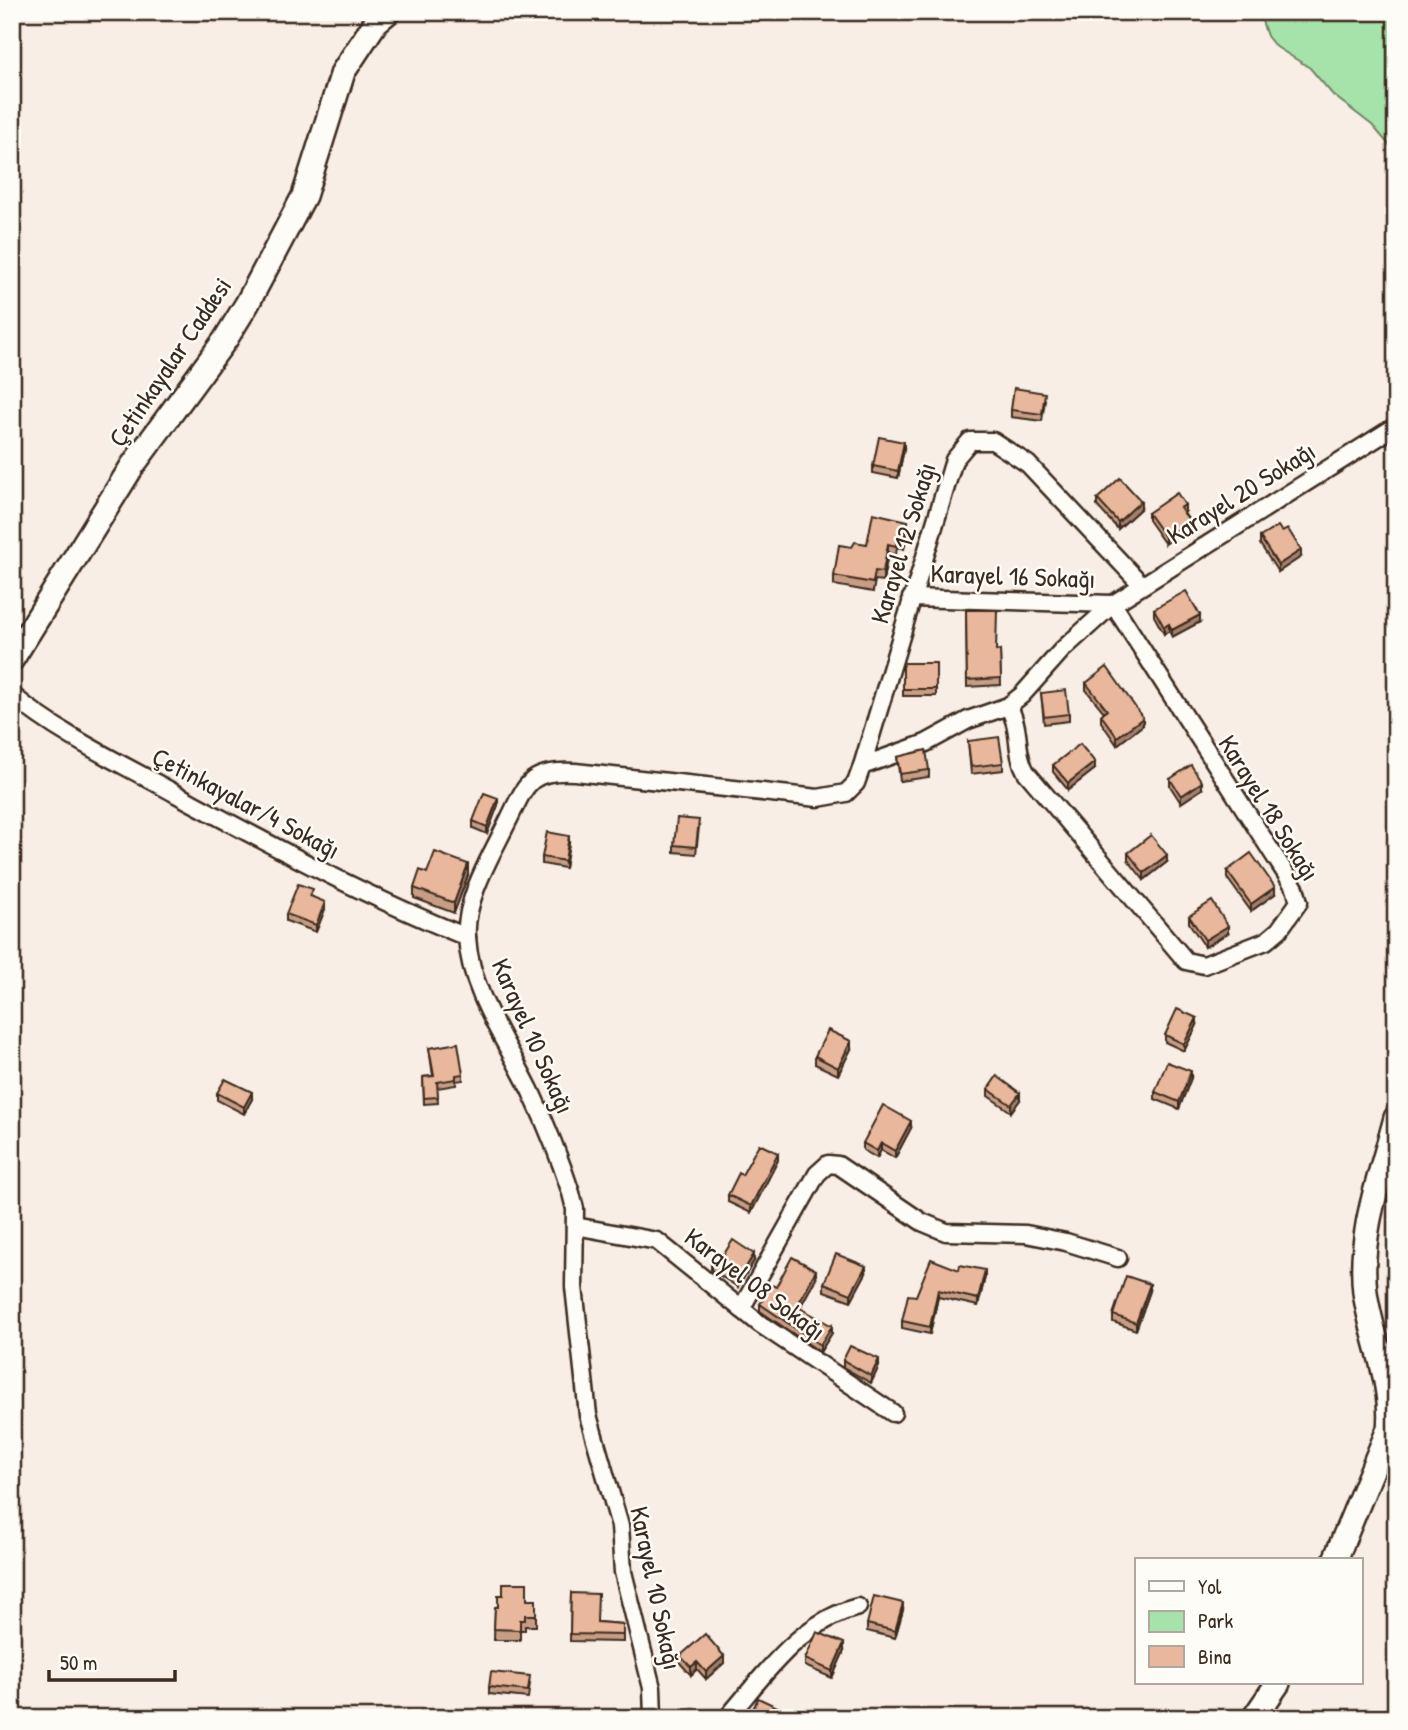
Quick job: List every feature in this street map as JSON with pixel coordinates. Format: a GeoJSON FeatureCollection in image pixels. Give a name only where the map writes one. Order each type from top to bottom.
{"type":"FeatureCollection","features":[{"type":"Feature","properties":{"kind":"street","name":"Çetinkayalar Caddesi"},"geometry":{"type":"LineString","coordinates":[[12,659],[133,465],[225,340],[247,304],[304,196],[343,72],[376,22],[388,12]]}},
{"type":"Feature","properties":{"kind":"street","name":"Karayel 20 Sokağı"},"geometry":{"type":"LineString","coordinates":[[1113,604],[1396,426]]}},
{"type":"Feature","properties":{"kind":"street","name":"Karayel 12 Sokağı"},"geometry":{"type":"LineString","coordinates":[[862,766],[954,460],[962,447],[979,439],[1001,445],[1028,464],[1142,585]]}},
{"type":"Feature","properties":{"kind":"street","name":"Karayel 16 Sokağı"},"geometry":{"type":"LineString","coordinates":[[911,598],[1113,604]]}},
{"type":"Feature","properties":{"kind":"street","name":"Karayel 18 Sokağı"},"geometry":{"type":"LineString","coordinates":[[1008,706],[1017,723],[1022,765],[1026,772],[1186,961],[1191,965],[1204,965],[1272,937],[1299,902],[1295,888],[1113,604]]}},
{"type":"Feature","properties":{"kind":"street"},"geometry":{"type":"LineString","coordinates":[[862,766],[926,743],[968,720],[1008,706],[1022,695],[1062,650],[1113,604]]}},
{"type":"Feature","properties":{"kind":"street","name":"Çetinkayalar/4 Sokağı"},"geometry":{"type":"LineString","coordinates":[[12,695],[95,750],[302,861],[410,915],[467,937]]}},
{"type":"Feature","properties":{"kind":"street","name":"Karayel 10 Sokağı"},"geometry":{"type":"LineString","coordinates":[[653,1718],[652,1688],[623,1572],[620,1526],[588,1415],[575,1313],[575,1226],[571,1193],[558,1154],[482,993],[467,937],[470,908],[492,853],[524,789],[532,778],[542,773],[575,772],[818,798],[846,793],[856,783],[862,766]]}},
{"type":"Feature","properties":{"kind":"street"},"geometry":{"type":"LineString","coordinates":[[1336,1558],[1389,1429],[1389,1407],[1371,1324],[1363,1252],[1373,1200],[1396,1118]]}},
{"type":"Feature","properties":{"kind":"street"},"geometry":{"type":"LineString","coordinates":[[741,1309],[817,1174],[828,1164],[838,1166],[922,1222],[946,1232],[1026,1234],[1066,1242],[1118,1258]]}},
{"type":"Feature","properties":{"kind":"street","name":"Karayel 08 Sokağı"},"geometry":{"type":"LineString","coordinates":[[575,1226],[638,1235],[657,1241],[741,1309],[894,1413]]}},
{"type":"Feature","properties":{"kind":"street"},"geometry":{"type":"LineString","coordinates":[[727,1718],[801,1636],[830,1617],[858,1606]]}},
{"type":"Feature","properties":{"kind":"street"},"geometry":{"type":"LineString","coordinates":[[1254,1718],[1277,1684]]}},
{"type":"Feature","properties":{"kind":"green space"},"geometry":{"type":"Polygon","coordinates":[[[1259,12],[1396,12],[1396,202],[1388,186],[1391,147],[1372,125],[1333,95],[1310,68],[1275,46],[1267,36],[1259,12]]]}},
{"type":"Feature","properties":{"kind":"building"},"geometry":{"type":"Polygon","coordinates":[[[1014,388],[1045,393],[1042,414],[1011,410],[1014,388]]]}},
{"type":"Feature","properties":{"kind":"building"},"geometry":{"type":"Polygon","coordinates":[[[879,437],[904,442],[898,471],[873,466],[879,437]]]}},
{"type":"Feature","properties":{"kind":"building"},"geometry":{"type":"Polygon","coordinates":[[[1120,478],[1141,501],[1118,522],[1097,499],[1120,478]]]}},
{"type":"Feature","properties":{"kind":"building"},"geometry":{"type":"Polygon","coordinates":[[[1177,493],[1185,505],[1180,508],[1189,520],[1165,537],[1148,513],[1177,493]]]}},
{"type":"Feature","properties":{"kind":"building"},"geometry":{"type":"Polygon","coordinates":[[[873,513],[908,521],[904,539],[897,538],[896,546],[888,544],[883,572],[875,571],[873,583],[834,576],[839,545],[852,547],[855,542],[867,544],[873,513]]]}},
{"type":"Feature","properties":{"kind":"building"},"geometry":{"type":"Polygon","coordinates":[[[1278,526],[1282,532],[1288,529],[1301,550],[1278,565],[1260,537],[1278,526]]]}},
{"type":"Feature","properties":{"kind":"building"},"geometry":{"type":"Polygon","coordinates":[[[1186,591],[1200,615],[1172,630],[1169,624],[1164,627],[1154,609],[1186,591]]]}},
{"type":"Feature","properties":{"kind":"building"},"geometry":{"type":"Polygon","coordinates":[[[966,610],[997,610],[996,651],[1000,650],[1001,678],[967,680],[966,610]]]}},
{"type":"Feature","properties":{"kind":"building"},"geometry":{"type":"Polygon","coordinates":[[[903,663],[936,663],[936,689],[903,689],[903,663]]]}},
{"type":"Feature","properties":{"kind":"building"},"geometry":{"type":"Polygon","coordinates":[[[1107,667],[1143,718],[1117,737],[1101,715],[1107,710],[1086,683],[1107,667]]]}},
{"type":"Feature","properties":{"kind":"building"},"geometry":{"type":"Polygon","coordinates":[[[1066,690],[1069,714],[1044,717],[1041,693],[1066,690]]]}},
{"type":"Feature","properties":{"kind":"building"},"geometry":{"type":"Polygon","coordinates":[[[999,737],[1003,763],[971,767],[968,741],[999,737]]]}},
{"type":"Feature","properties":{"kind":"building"},"geometry":{"type":"Polygon","coordinates":[[[1080,744],[1095,762],[1068,783],[1053,765],[1080,744]]]}},
{"type":"Feature","properties":{"kind":"building"},"geometry":{"type":"Polygon","coordinates":[[[926,750],[929,770],[900,774],[897,757],[926,750]]]}},
{"type":"Feature","properties":{"kind":"building"},"geometry":{"type":"Polygon","coordinates":[[[1191,765],[1202,782],[1181,796],[1170,779],[1191,765]]]}},
{"type":"Feature","properties":{"kind":"building"},"geometry":{"type":"Polygon","coordinates":[[[484,793],[498,798],[487,827],[473,821],[484,793]]]}},
{"type":"Feature","properties":{"kind":"building"},"geometry":{"type":"Polygon","coordinates":[[[677,818],[699,820],[696,847],[674,845],[677,818]]]}},
{"type":"Feature","properties":{"kind":"building"},"geometry":{"type":"Polygon","coordinates":[[[547,832],[569,836],[565,861],[542,857],[547,832]]]}},
{"type":"Feature","properties":{"kind":"building"},"geometry":{"type":"Polygon","coordinates":[[[1151,835],[1167,855],[1144,873],[1128,853],[1151,835]]]}},
{"type":"Feature","properties":{"kind":"building"},"geometry":{"type":"Polygon","coordinates":[[[435,852],[468,864],[454,903],[414,888],[420,870],[427,873],[435,852]]]}},
{"type":"Feature","properties":{"kind":"building"},"geometry":{"type":"Polygon","coordinates":[[[1251,853],[1275,887],[1251,904],[1227,871],[1251,853]]]}},
{"type":"Feature","properties":{"kind":"building"},"geometry":{"type":"Polygon","coordinates":[[[298,884],[313,889],[310,896],[325,902],[316,925],[286,914],[298,884]]]}},
{"type":"Feature","properties":{"kind":"building"},"geometry":{"type":"Polygon","coordinates":[[[1212,901],[1228,926],[1205,940],[1189,916],[1212,901]]]}},
{"type":"Feature","properties":{"kind":"building"},"geometry":{"type":"Polygon","coordinates":[[[1177,1009],[1197,1018],[1184,1044],[1165,1035],[1177,1009]]]}},
{"type":"Feature","properties":{"kind":"building"},"geometry":{"type":"Polygon","coordinates":[[[828,1030],[851,1041],[838,1068],[815,1056],[828,1030]]]}},
{"type":"Feature","properties":{"kind":"building"},"geometry":{"type":"Polygon","coordinates":[[[458,1043],[463,1074],[456,1075],[456,1079],[437,1082],[438,1097],[424,1098],[423,1077],[434,1076],[429,1048],[458,1043]]]}},
{"type":"Feature","properties":{"kind":"building"},"geometry":{"type":"Polygon","coordinates":[[[1167,1062],[1191,1071],[1179,1102],[1155,1092],[1167,1062]]]}},
{"type":"Feature","properties":{"kind":"building"},"geometry":{"type":"Polygon","coordinates":[[[997,1076],[1020,1093],[1011,1105],[988,1089],[997,1076]]]}},
{"type":"Feature","properties":{"kind":"building"},"geometry":{"type":"Polygon","coordinates":[[[225,1079],[252,1092],[244,1107],[217,1093],[225,1079]]]}},
{"type":"Feature","properties":{"kind":"building"},"geometry":{"type":"Polygon","coordinates":[[[883,1105],[911,1121],[895,1151],[881,1143],[877,1151],[863,1143],[883,1105]]]}},
{"type":"Feature","properties":{"kind":"building"},"geometry":{"type":"Polygon","coordinates":[[[759,1144],[778,1153],[751,1206],[728,1195],[759,1144]]]}},
{"type":"Feature","properties":{"kind":"building"},"geometry":{"type":"Polygon","coordinates":[[[733,1240],[754,1254],[738,1280],[711,1263],[718,1253],[724,1254],[733,1240]]]}},
{"type":"Feature","properties":{"kind":"building"},"geometry":{"type":"Polygon","coordinates":[[[836,1254],[866,1266],[851,1294],[824,1283],[836,1254]]]}},
{"type":"Feature","properties":{"kind":"building"},"geometry":{"type":"Polygon","coordinates":[[[792,1257],[816,1270],[797,1306],[832,1326],[820,1345],[760,1304],[772,1285],[776,1287],[792,1257]]]}},
{"type":"Feature","properties":{"kind":"building"},"geometry":{"type":"Polygon","coordinates":[[[931,1259],[959,1270],[960,1265],[985,1270],[978,1299],[938,1290],[930,1327],[902,1321],[908,1295],[916,1296],[931,1259]]]}},
{"type":"Feature","properties":{"kind":"building"},"geometry":{"type":"Polygon","coordinates":[[[1126,1276],[1150,1284],[1136,1323],[1113,1315],[1126,1276]]]}},
{"type":"Feature","properties":{"kind":"building"},"geometry":{"type":"Polygon","coordinates":[[[850,1346],[879,1359],[871,1376],[843,1360],[850,1346]]]}},
{"type":"Feature","properties":{"kind":"building"},"geometry":{"type":"Polygon","coordinates":[[[503,1583],[527,1583],[527,1600],[536,1600],[536,1615],[525,1615],[525,1620],[520,1620],[520,1630],[494,1629],[495,1607],[498,1607],[498,1595],[503,1595],[503,1583]]]}},
{"type":"Feature","properties":{"kind":"building"},"geometry":{"type":"Polygon","coordinates":[[[571,1593],[598,1594],[597,1622],[623,1624],[623,1635],[570,1634],[571,1593]]]}},
{"type":"Feature","properties":{"kind":"building"},"geometry":{"type":"Polygon","coordinates":[[[874,1596],[903,1603],[895,1631],[867,1624],[874,1596]]]}},
{"type":"Feature","properties":{"kind":"building"},"geometry":{"type":"Polygon","coordinates":[[[817,1632],[844,1643],[832,1671],[805,1659],[817,1632]]]}},
{"type":"Feature","properties":{"kind":"building"},"geometry":{"type":"Polygon","coordinates":[[[705,1634],[724,1656],[706,1672],[697,1662],[691,1667],[680,1656],[705,1634]]]}},
{"type":"Feature","properties":{"kind":"building"},"geometry":{"type":"Polygon","coordinates":[[[491,1672],[530,1676],[528,1691],[489,1687],[491,1672]]]}},
{"type":"Feature","properties":{"kind":"building"},"geometry":{"type":"Polygon","coordinates":[[[758,1698],[788,1712],[786,1718],[749,1718],[758,1698]]]}}]}
